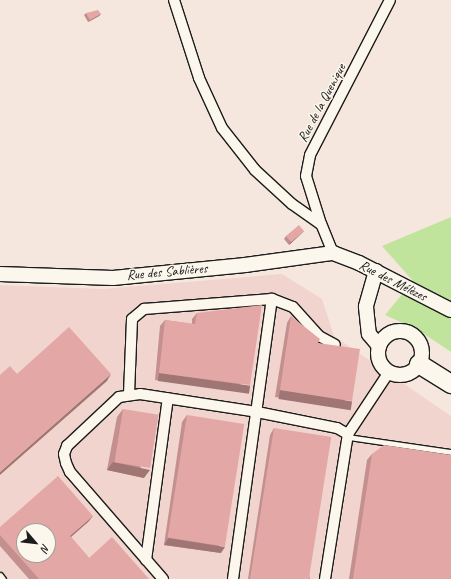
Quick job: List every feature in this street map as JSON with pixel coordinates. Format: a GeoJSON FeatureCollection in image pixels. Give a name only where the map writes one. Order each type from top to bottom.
{"type":"FeatureCollection","features":[{"type":"Feature","properties":{"kind":"highway"},"geometry":{"type":"LineString","coordinates":[[419,364],[451,384]]}},
{"type":"Feature","properties":{"kind":"street"},"geometry":{"type":"LineString","coordinates":[[174,0],[198,78],[222,128],[255,170],[292,204],[321,224]]}},
{"type":"Feature","properties":{"kind":"street","name":"Rue de la Quenique"},"geometry":{"type":"LineString","coordinates":[[333,253],[321,224],[306,176],[310,155],[390,0]]}},
{"type":"Feature","properties":{"kind":"street","name":"Rue des Mélèzes"},"geometry":{"type":"LineString","coordinates":[[333,253],[376,271],[451,310]]}},
{"type":"Feature","properties":{"kind":"street","name":"Rue des Sablières"},"geometry":{"type":"LineString","coordinates":[[0,274],[113,278],[245,265],[333,253]]}},
{"type":"Feature","properties":{"kind":"street"},"geometry":{"type":"LineString","coordinates":[[376,271],[366,307],[369,334],[379,346]]}},
{"type":"Feature","properties":{"kind":"street"},"geometry":{"type":"LineString","coordinates":[[129,394],[132,319],[144,309],[272,299],[293,307],[319,336],[335,345]]}},
{"type":"Feature","properties":{"kind":"street"},"geometry":{"type":"LineString","coordinates":[[233,579],[272,299]]}},
{"type":"Feature","properties":{"kind":"street"},"geometry":{"type":"LineString","coordinates":[[367,320],[389,333]]}},
{"type":"Feature","properties":{"kind":"street"},"geometry":{"type":"LineString","coordinates":[[403,330],[416,337],[422,350],[419,364],[415,369],[402,375],[389,372],[382,365],[378,356],[379,346],[389,333],[403,330]]}},
{"type":"Feature","properties":{"kind":"street"},"geometry":{"type":"LineString","coordinates":[[325,579],[348,436],[389,372]]}},
{"type":"Feature","properties":{"kind":"street"},"geometry":{"type":"LineString","coordinates":[[163,579],[70,472],[64,454],[68,446],[119,397],[129,394],[168,398],[257,412],[338,428],[348,436]]}},
{"type":"Feature","properties":{"kind":"street"},"geometry":{"type":"LineString","coordinates":[[146,560],[168,398]]}},
{"type":"Feature","properties":{"kind":"lane"},"geometry":{"type":"LineString","coordinates":[[348,436],[451,452]]}},
{"type":"Feature","properties":{"kind":"lane"},"geometry":{"type":"LineString","coordinates":[[0,575],[2,579]]}},
{"type":"Feature","properties":{"kind":"shaded area"},"geometry":{"type":"Polygon","coordinates":[[[282,274],[322,299],[334,336],[451,416],[451,579],[0,579],[0,285],[103,289],[282,274]]]}},
{"type":"Feature","properties":{"kind":"green space"},"geometry":{"type":"Polygon","coordinates":[[[451,217],[451,352],[418,330],[385,315],[413,281],[382,246],[451,217]]]}},
{"type":"Feature","properties":{"kind":"building"},"geometry":{"type":"Polygon","coordinates":[[[98,10],[101,14],[90,20],[86,13],[98,10]]]}},
{"type":"Feature","properties":{"kind":"building"},"geometry":{"type":"Polygon","coordinates":[[[299,225],[304,231],[291,242],[286,236],[299,225]]]}},
{"type":"Feature","properties":{"kind":"building"},"geometry":{"type":"Polygon","coordinates":[[[262,305],[250,385],[159,373],[165,320],[195,324],[197,313],[262,305]]]}},
{"type":"Feature","properties":{"kind":"building"},"geometry":{"type":"Polygon","coordinates":[[[291,316],[320,339],[318,343],[360,349],[352,401],[280,390],[291,316]]]}},
{"type":"Feature","properties":{"kind":"building"},"geometry":{"type":"Polygon","coordinates":[[[69,327],[111,374],[0,472],[0,375],[10,366],[17,374],[69,327]]]}},
{"type":"Feature","properties":{"kind":"building"},"geometry":{"type":"Polygon","coordinates":[[[123,409],[159,415],[150,468],[115,462],[123,409]]]}},
{"type":"Feature","properties":{"kind":"building"},"geometry":{"type":"Polygon","coordinates":[[[187,415],[244,424],[225,547],[168,537],[187,415]]]}},
{"type":"Feature","properties":{"kind":"building"},"geometry":{"type":"Polygon","coordinates":[[[274,428],[331,437],[309,579],[250,579],[274,428]]]}},
{"type":"Feature","properties":{"kind":"building"},"geometry":{"type":"Polygon","coordinates":[[[384,445],[451,455],[451,579],[353,579],[372,454],[384,445]]]}},
{"type":"Feature","properties":{"kind":"building"},"geometry":{"type":"Polygon","coordinates":[[[58,476],[93,516],[70,536],[89,558],[112,537],[149,579],[39,579],[25,563],[56,563],[56,523],[16,523],[16,553],[0,535],[0,527],[58,476]]]}}]}
